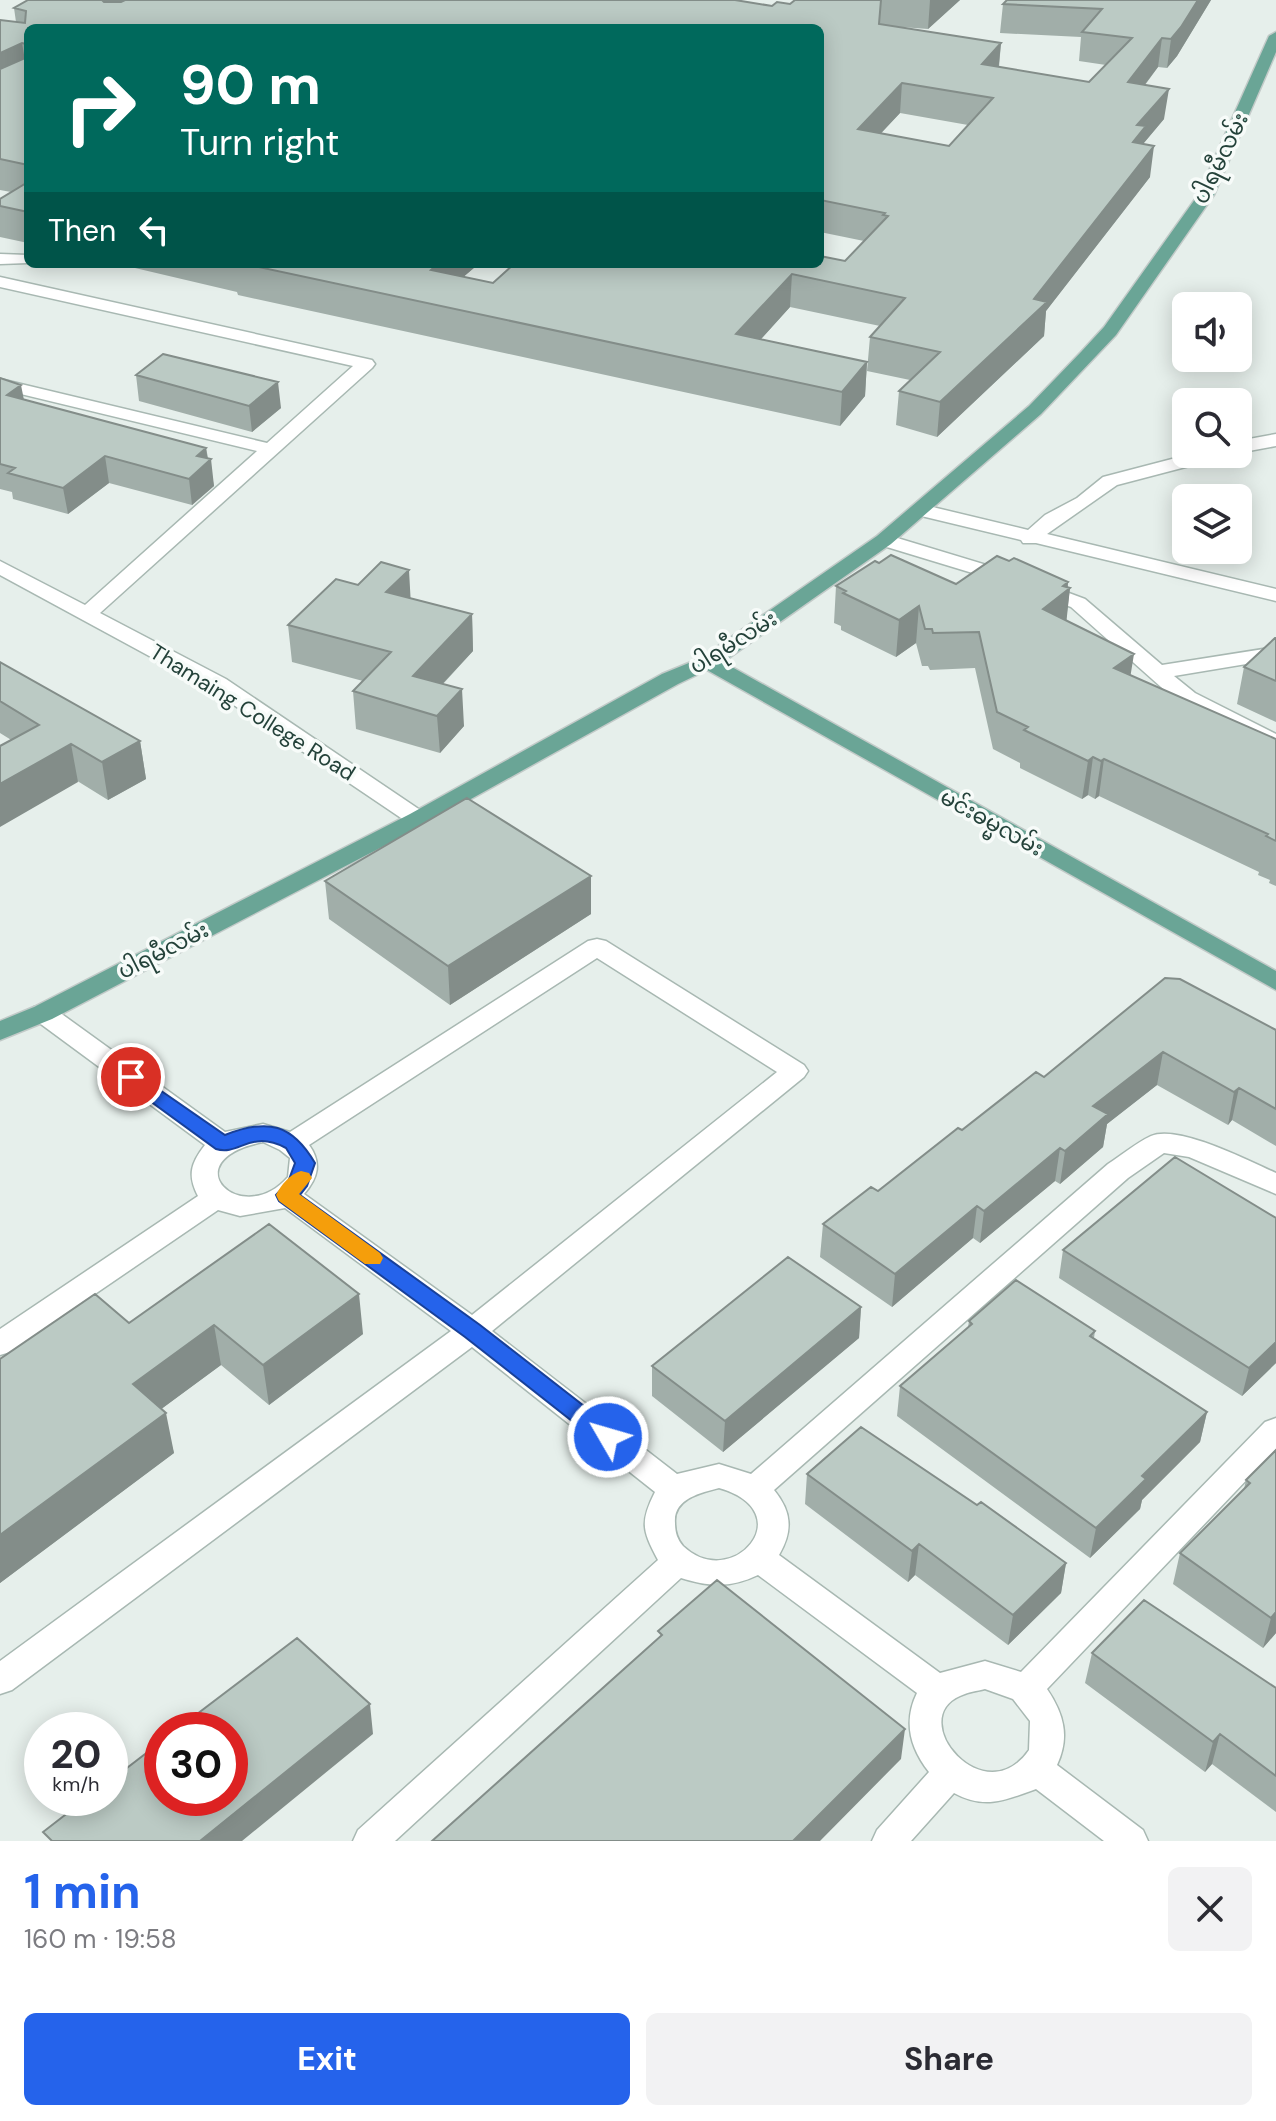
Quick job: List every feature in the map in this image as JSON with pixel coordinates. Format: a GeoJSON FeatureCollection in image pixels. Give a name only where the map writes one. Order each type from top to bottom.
{"type":"FeatureCollection","features":[{"type":"Feature","properties":{"kind":"main road","name":"ပါရမီလမ်း"},"geometry":{"type":"LineString","coordinates":[[0,1031],[43,1013],[418,819],[670,679],[708,662],[884,540],[1035,410],[1110,331],[1206,195],[1276,36]]}},
{"type":"Feature","properties":{"kind":"main road","name":"မင်းဓမ္မလမ်း"},"geometry":{"type":"LineString","coordinates":[[708,662],[1276,982]]}},
{"type":"Feature","properties":{"kind":"street"},"geometry":{"type":"LineString","coordinates":[[0,259],[23,259]]}},
{"type":"Feature","properties":{"kind":"street"},"geometry":{"type":"LineString","coordinates":[[0,282],[366,364],[89,612]]}},
{"type":"Feature","properties":{"kind":"street"},"geometry":{"type":"LineString","coordinates":[[0,384],[271,449]]}},
{"type":"Feature","properties":{"kind":"street"},"geometry":{"type":"LineString","coordinates":[[1252,444],[1276,440]]}},
{"type":"Feature","properties":{"kind":"street"},"geometry":{"type":"LineString","coordinates":[[1030,539],[1052,519],[1084,502],[1110,481],[1172,465]]}},
{"type":"Feature","properties":{"kind":"street"},"geometry":{"type":"LineString","coordinates":[[920,510],[1030,539],[1276,595]]}},
{"type":"Feature","properties":{"kind":"street"},"geometry":{"type":"LineString","coordinates":[[884,540],[1019,581],[1078,603],[1187,698],[1276,743]]}},
{"type":"Feature","properties":{"kind":"street","name":"Thamaing College Road"},"geometry":{"type":"LineString","coordinates":[[0,567],[89,612],[218,684],[418,819]]}},
{"type":"Feature","properties":{"kind":"street"},"geometry":{"type":"LineString","coordinates":[[1157,672],[1276,653]]}},
{"type":"Feature","properties":{"kind":"street"},"geometry":{"type":"LineString","coordinates":[[0,1680],[472,1331],[795,1071],[597,947],[293,1143]]}},
{"type":"Feature","properties":{"kind":"street"},"geometry":{"type":"LineString","coordinates":[[43,1013],[223,1144]]}},
{"type":"Feature","properties":{"kind":"street"},"geometry":{"type":"LineString","coordinates":[[263,1133],[280,1136],[293,1143],[305,1163],[297,1186],[286,1195],[256,1206],[225,1203],[204,1185],[202,1173],[206,1160],[223,1144],[246,1135],[263,1133]]}},
{"type":"Feature","properties":{"kind":"street"},"geometry":{"type":"LineString","coordinates":[[755,1489],[1118,1171],[1160,1143],[1194,1148],[1276,1184]]}},
{"type":"Feature","properties":{"kind":"street"},"geometry":{"type":"LineString","coordinates":[[286,1195],[472,1331],[675,1490]]}},
{"type":"Feature","properties":{"kind":"street"},"geometry":{"type":"LineString","coordinates":[[0,1344],[216,1198]]}},
{"type":"Feature","properties":{"kind":"street"},"geometry":{"type":"LineString","coordinates":[[1025,1690],[1276,1430]]}},
{"type":"Feature","properties":{"kind":"street"},"geometry":{"type":"LineString","coordinates":[[719,1476],[739,1480],[755,1489],[767,1501],[773,1515],[774,1531],[769,1545],[759,1558],[727,1573],[699,1570],[678,1561],[663,1545],[657,1529],[659,1512],[667,1496],[675,1490],[699,1478],[719,1476]]}},
{"type":"Feature","properties":{"kind":"street"},"geometry":{"type":"LineString","coordinates":[[759,1558],[939,1691]]}},
{"type":"Feature","properties":{"kind":"street"},"geometry":{"type":"LineString","coordinates":[[370,1841],[678,1561]]}},
{"type":"Feature","properties":{"kind":"street"},"geometry":{"type":"LineString","coordinates":[[985,1675],[1006,1679],[1025,1690],[1039,1704],[1048,1729],[1046,1755],[1037,1770],[1003,1787],[984,1786],[964,1781],[950,1773],[932,1755],[924,1735],[924,1716],[931,1698],[939,1691],[963,1676],[985,1675]]}},
{"type":"Feature","properties":{"kind":"street"},"geometry":{"type":"LineString","coordinates":[[1037,1770],[1131,1841]]}},
{"type":"Feature","properties":{"kind":"street"},"geometry":{"type":"LineString","coordinates":[[889,1841],[950,1773]]}},
{"type":"Feature","properties":{"kind":"building"},"geometry":{"type":"Polygon","coordinates":[[[28,0],[735,0],[772,6],[777,2],[790,4],[795,0],[881,0],[879,24],[1001,43],[982,64],[1089,82],[1132,38],[1082,32],[1102,9],[1003,4],[1007,0],[1198,0],[1171,39],[1162,38],[1128,82],[1169,89],[1137,125],[1146,126],[1133,142],[1154,146],[1034,299],[1047,302],[940,402],[899,391],[940,352],[870,337],[905,298],[792,274],[736,334],[867,362],[842,392],[264,268],[433,268],[431,270],[493,283],[510,268],[824,268],[824,257],[845,261],[888,216],[824,201],[824,24],[24,24],[24,44],[0,53],[0,20],[25,23],[26,11],[14,8],[28,0]],[[902,83],[858,129],[949,146],[993,98],[902,83]]]}},
{"type":"Feature","properties":{"kind":"building"},"geometry":{"type":"Polygon","coordinates":[[[24,58],[24,164],[0,159],[0,69],[24,58]]]}},
{"type":"Feature","properties":{"kind":"building"},"geometry":{"type":"Polygon","coordinates":[[[24,184],[24,211],[0,206],[0,199],[24,184]]]}},
{"type":"Feature","properties":{"kind":"building"},"geometry":{"type":"Polygon","coordinates":[[[163,354],[278,382],[249,406],[136,375],[163,354]]]}},
{"type":"Feature","properties":{"kind":"building"},"geometry":{"type":"Polygon","coordinates":[[[0,378],[21,385],[7,395],[206,448],[197,456],[211,459],[189,479],[105,456],[63,488],[8,473],[15,468],[0,464],[0,378]]]}},
{"type":"Feature","properties":{"kind":"building"},"geometry":{"type":"Polygon","coordinates":[[[891,555],[956,584],[997,556],[1009,561],[1014,558],[1068,582],[1063,586],[1070,588],[1043,609],[1134,654],[1114,668],[1276,739],[1276,841],[1266,836],[1268,834],[1104,759],[1101,761],[1093,757],[1088,761],[1024,730],[1028,727],[997,712],[979,632],[933,633],[932,629],[925,629],[919,606],[899,620],[843,593],[846,591],[836,586],[875,561],[879,563],[891,555]]]}},
{"type":"Feature","properties":{"kind":"building"},"geometry":{"type":"Polygon","coordinates":[[[381,562],[409,570],[386,592],[472,614],[413,676],[462,689],[437,716],[353,691],[391,652],[288,625],[336,579],[358,585],[381,562]]]}},
{"type":"Feature","properties":{"kind":"building"},"geometry":{"type":"Polygon","coordinates":[[[1276,638],[1276,681],[1244,667],[1276,638]]]}},
{"type":"Feature","properties":{"kind":"building"},"geometry":{"type":"Polygon","coordinates":[[[0,662],[140,741],[102,762],[71,744],[0,784],[0,746],[39,725],[0,701],[0,662]]]}},
{"type":"Feature","properties":{"kind":"building"},"geometry":{"type":"Polygon","coordinates":[[[467,798],[591,876],[448,966],[325,881],[467,798]]]}},
{"type":"Feature","properties":{"kind":"building"},"geometry":{"type":"Polygon","coordinates":[[[1165,978],[1180,979],[1276,1030],[1276,1109],[1239,1088],[1234,1092],[1163,1052],[1093,1106],[1108,1114],[1065,1151],[1060,1148],[984,1211],[977,1206],[895,1274],[823,1224],[871,1187],[878,1191],[1036,1072],[1044,1077],[1165,978]]]}},
{"type":"Feature","properties":{"kind":"building"},"geometry":{"type":"Polygon","coordinates":[[[1175,1157],[1276,1218],[1276,1342],[1249,1368],[1063,1250],[1175,1157]]]}},
{"type":"Feature","properties":{"kind":"building"},"geometry":{"type":"Polygon","coordinates":[[[269,1224],[359,1294],[263,1365],[214,1325],[133,1384],[166,1413],[0,1535],[0,1359],[95,1294],[129,1323],[269,1224]]]}},
{"type":"Feature","properties":{"kind":"building"},"geometry":{"type":"Polygon","coordinates":[[[788,1257],[861,1307],[725,1421],[652,1366],[788,1257]]]}},
{"type":"Feature","properties":{"kind":"building"},"geometry":{"type":"Polygon","coordinates":[[[1016,1280],[1095,1331],[1090,1336],[1207,1412],[1142,1476],[1146,1479],[1096,1528],[900,1386],[972,1324],[969,1321],[1016,1280]]]}},
{"type":"Feature","properties":{"kind":"building"},"geometry":{"type":"Polygon","coordinates":[[[861,1427],[977,1505],[981,1502],[1066,1563],[1013,1615],[919,1544],[912,1551],[807,1474],[861,1427]]]}},
{"type":"Feature","properties":{"kind":"building"},"geometry":{"type":"Polygon","coordinates":[[[1276,1450],[1276,1612],[1271,1618],[1180,1553],[1250,1483],[1246,1480],[1276,1450]]]}},
{"type":"Feature","properties":{"kind":"building"},"geometry":{"type":"Polygon","coordinates":[[[717,1580],[905,1729],[793,1841],[432,1841],[662,1635],[658,1631],[717,1580]]]}},
{"type":"Feature","properties":{"kind":"building"},"geometry":{"type":"Polygon","coordinates":[[[1144,1600],[1276,1688],[1276,1776],[1220,1734],[1213,1742],[1092,1653],[1144,1600]]]}},
{"type":"Feature","properties":{"kind":"building"},"geometry":{"type":"Polygon","coordinates":[[[297,1638],[370,1704],[248,1802],[248,1712],[200,1712],[297,1638]]]}},
{"type":"Feature","properties":{"kind":"building"},"geometry":{"type":"Polygon","coordinates":[[[144,1755],[144,1816],[231,1816],[200,1841],[52,1841],[43,1832],[64,1816],[128,1816],[128,1767],[144,1755]]]}},
{"type":"Feature","properties":{"kind":"slow traffic"},"geometry":{"type":"LineString","coordinates":[[301,1178],[286,1195],[372,1258]]}},
{"type":"Feature","properties":{"kind":"route"},"geometry":{"type":"LineString","coordinates":[[131,1077],[223,1144],[246,1135],[263,1133],[280,1136],[293,1143],[305,1163],[297,1186],[286,1195],[472,1331],[608,1437]]}}]}
